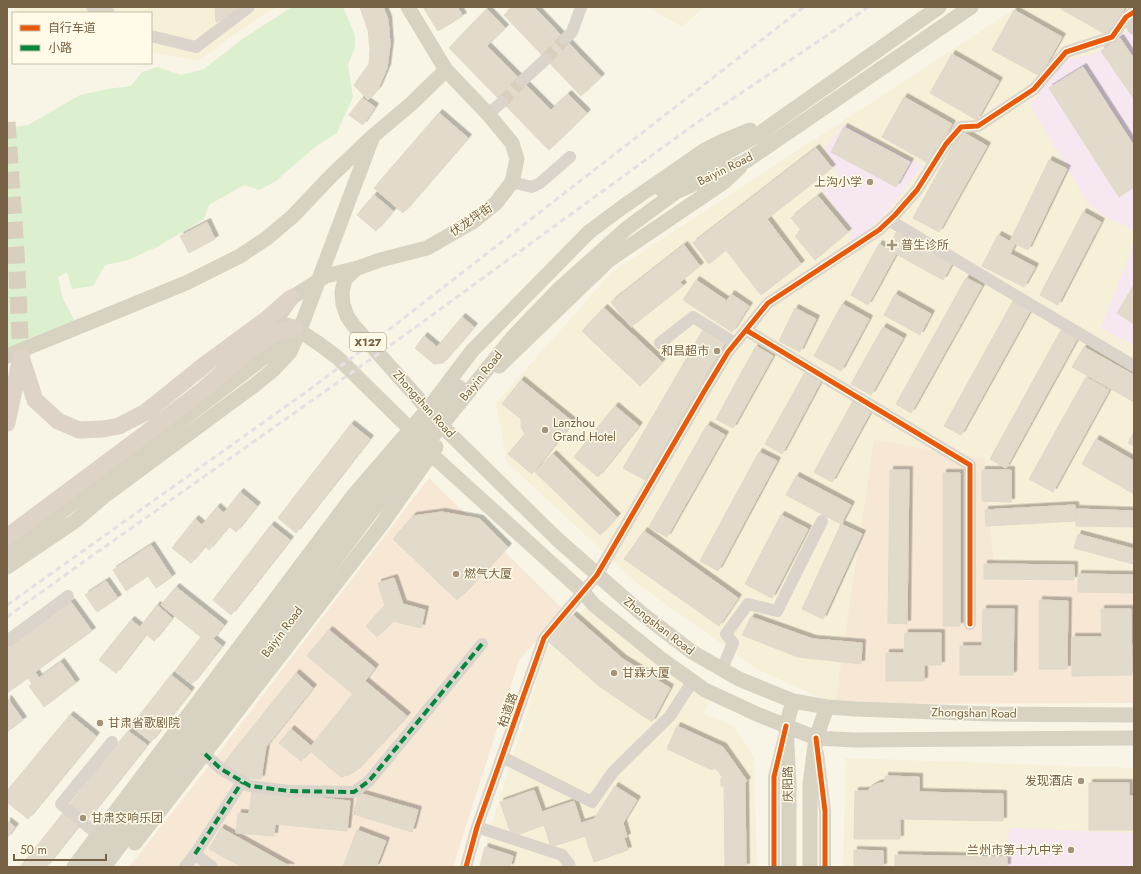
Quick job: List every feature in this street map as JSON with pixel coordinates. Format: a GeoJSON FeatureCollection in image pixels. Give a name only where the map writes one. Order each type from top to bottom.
{"type":"FeatureCollection","features":[{"type":"Feature","properties":{"kind":"highway"},"geometry":{"type":"LineString","coordinates":[[14,356],[36,400],[58,421],[79,430],[104,429],[119,426],[146,412],[267,319],[291,298]]}},
{"type":"Feature","properties":{"kind":"highway"},"geometry":{"type":"LineString","coordinates":[[7,537],[191,399],[251,348],[274,334],[295,328]]}},
{"type":"Feature","properties":{"kind":"highway"},"geometry":{"type":"LineString","coordinates":[[7,423],[14,356]]}},
{"type":"Feature","properties":{"kind":"main road","name":"X127"},"geometry":{"type":"LineString","coordinates":[[408,7],[446,70]]}},
{"type":"Feature","properties":{"kind":"main road","name":"Baiyin Road"},"geometry":{"type":"LineString","coordinates":[[91,867],[359,507],[504,331],[552,282],[621,220],[756,136],[939,7]]}},
{"type":"Feature","properties":{"kind":"main road","name":"Baiyin Road"},"geometry":{"type":"LineString","coordinates":[[104,867],[368,516],[512,338],[559,288],[673,188],[746,161],[971,7]]}},
{"type":"Feature","properties":{"kind":"main road","name":"伏龙坪街"},"geometry":{"type":"LineString","coordinates":[[291,298],[326,276],[426,248],[474,221],[496,203],[512,182],[517,159],[512,143],[488,114],[446,70]]}},
{"type":"Feature","properties":{"kind":"main road"},"geometry":{"type":"LineString","coordinates":[[14,356],[186,283],[240,256],[267,238],[293,216],[330,177],[373,136],[411,104],[446,70]]}},
{"type":"Feature","properties":{"kind":"main road"},"geometry":{"type":"LineString","coordinates":[[74,867],[353,496],[428,409],[472,350],[589,232],[705,150],[723,141],[778,121]]}},
{"type":"Feature","properties":{"kind":"main road"},"geometry":{"type":"LineString","coordinates":[[7,567],[75,521],[103,497],[256,384],[273,370],[290,352],[341,223],[373,136]]}},
{"type":"Feature","properties":{"kind":"main road"},"geometry":{"type":"LineString","coordinates":[[117,867],[382,524],[447,431],[496,369],[609,260],[724,182],[746,161]]}},
{"type":"Feature","properties":{"kind":"main road","name":"Zhongshan Road"},"geometry":{"type":"LineString","coordinates":[[358,268],[345,279],[342,292],[343,304],[347,316],[354,326],[447,431],[556,539],[641,613],[692,652],[739,679],[793,701],[827,707],[982,713],[1134,715]]}},
{"type":"Feature","properties":{"kind":"main road","name":"Zhongshan Road"},"geometry":{"type":"LineString","coordinates":[[291,298],[279,316],[279,322],[295,328],[338,358],[410,429],[431,454],[582,592],[594,605],[660,658],[705,690],[732,704],[816,738],[855,740],[1134,738]]}},
{"type":"Feature","properties":{"kind":"main road"},"geometry":{"type":"LineString","coordinates":[[7,553],[283,343],[295,328]]}},
{"type":"Feature","properties":{"kind":"main road","name":"庆阳路"},"geometry":{"type":"LineString","coordinates":[[789,867],[789,783],[786,726],[793,701]]}},
{"type":"Feature","properties":{"kind":"main road","name":"庆阳路"},"geometry":{"type":"LineString","coordinates":[[810,867],[810,784],[816,738],[827,707]]}},
{"type":"Feature","properties":{"kind":"street"},"geometry":{"type":"LineString","coordinates":[[92,7],[106,12]]}},
{"type":"Feature","properties":{"kind":"street"},"geometry":{"type":"LineString","coordinates":[[152,36],[196,47],[249,7]]}},
{"type":"Feature","properties":{"kind":"street"},"geometry":{"type":"LineString","coordinates":[[565,39],[572,32],[581,7]]}},
{"type":"Feature","properties":{"kind":"street"},"geometry":{"type":"LineString","coordinates":[[1130,15],[1134,29]]}},
{"type":"Feature","properties":{"kind":"street","name":"柏道路"},"geometry":{"type":"LineString","coordinates":[[466,867],[477,827],[544,638],[597,575],[704,390],[735,343],[768,303],[879,230],[917,190],[946,144],[960,127],[978,126],[1034,89],[1066,52],[1112,37],[1130,15]]}},
{"type":"Feature","properties":{"kind":"street"},"geometry":{"type":"LineString","coordinates":[[522,81],[546,59]]}},
{"type":"Feature","properties":{"kind":"street"},"geometry":{"type":"LineString","coordinates":[[488,114],[502,102]]}},
{"type":"Feature","properties":{"kind":"street"},"geometry":{"type":"LineString","coordinates":[[512,182],[532,187],[540,184],[570,157]]}},
{"type":"Feature","properties":{"kind":"street"},"geometry":{"type":"LineString","coordinates":[[889,220],[1134,366]]}},
{"type":"Feature","properties":{"kind":"street"},"geometry":{"type":"LineString","coordinates":[[660,343],[693,317],[735,343]]}},
{"type":"Feature","properties":{"kind":"street"},"geometry":{"type":"LineString","coordinates":[[746,330],[970,465],[970,624]]}},
{"type":"Feature","properties":{"kind":"street"},"geometry":{"type":"LineString","coordinates":[[722,669],[734,643],[726,634],[748,604],[777,611],[822,521]]}},
{"type":"Feature","properties":{"kind":"street"},"geometry":{"type":"LineString","coordinates":[[7,641],[68,596]]}},
{"type":"Feature","properties":{"kind":"street"},"geometry":{"type":"LineString","coordinates":[[204,754],[221,769],[250,786],[289,791],[354,792],[369,781],[482,644]]}},
{"type":"Feature","properties":{"kind":"street"},"geometry":{"type":"LineString","coordinates":[[502,758],[592,802],[613,772],[670,716],[692,682]]}},
{"type":"Feature","properties":{"kind":"street"},"geometry":{"type":"LineString","coordinates":[[774,867],[774,777],[786,726]]}},
{"type":"Feature","properties":{"kind":"street"},"geometry":{"type":"LineString","coordinates":[[816,738],[825,811],[825,867]]}},
{"type":"Feature","properties":{"kind":"street"},"geometry":{"type":"LineString","coordinates":[[98,835],[61,804],[112,742]]}},
{"type":"Feature","properties":{"kind":"street"},"geometry":{"type":"LineString","coordinates":[[186,867],[242,782]]}},
{"type":"Feature","properties":{"kind":"street"},"geometry":{"type":"LineString","coordinates":[[477,827],[562,855],[570,867]]}},
{"type":"Feature","properties":{"kind":"street"},"geometry":{"type":"LineString","coordinates":[[195,854],[212,867]]}},
{"type":"Feature","properties":{"kind":"shaded area"},"geometry":{"type":"Polygon","coordinates":[[[8,7],[281,7],[267,12],[197,61],[152,52],[152,12],[24,12],[8,7]]]}},
{"type":"Feature","properties":{"kind":"shaded area"},"geometry":{"type":"Polygon","coordinates":[[[648,7],[704,7],[682,27],[648,7]]]}},
{"type":"Feature","properties":{"kind":"shaded area"},"geometry":{"type":"Polygon","coordinates":[[[1018,7],[1134,7],[1134,581],[995,580],[985,459],[835,704],[758,670],[639,585],[507,462],[496,403],[613,271],[1018,7]]]}},
{"type":"Feature","properties":{"kind":"shaded area"},"geometry":{"type":"Polygon","coordinates":[[[1128,29],[1134,38],[1134,230],[1102,215],[1087,202],[1030,105],[1063,61],[1097,53],[1128,29]]]}},
{"type":"Feature","properties":{"kind":"shaded area","name":"上沟小学"},"geometry":{"type":"Polygon","coordinates":[[[843,124],[922,166],[880,220],[848,245],[852,231],[821,188],[839,177],[825,149],[843,124]]]}},
{"type":"Feature","properties":{"kind":"shaded area"},"geometry":{"type":"Polygon","coordinates":[[[1134,242],[1134,345],[1101,328],[1134,242]]]}},
{"type":"Feature","properties":{"kind":"shaded area"},"geometry":{"type":"Polygon","coordinates":[[[874,440],[985,459],[995,580],[1134,581],[1134,703],[835,704],[874,440]]]}},
{"type":"Feature","properties":{"kind":"shaded area"},"geometry":{"type":"Polygon","coordinates":[[[429,478],[564,610],[519,660],[453,867],[129,867],[208,767],[429,478]]]}},
{"type":"Feature","properties":{"kind":"shaded area"},"geometry":{"type":"Polygon","coordinates":[[[594,598],[714,692],[704,714],[734,726],[754,757],[757,867],[478,867],[547,649],[594,598]]]}},
{"type":"Feature","properties":{"kind":"shaded area"},"geometry":{"type":"Polygon","coordinates":[[[846,758],[1134,768],[1134,867],[843,867],[846,758]]]}},
{"type":"Feature","properties":{"kind":"shaded area","name":"兰州市第十九中学"},"geometry":{"type":"Polygon","coordinates":[[[1009,828],[1134,833],[1134,867],[1007,867],[1009,828]]]}},
{"type":"Feature","properties":{"kind":"green space"},"geometry":{"type":"Polygon","coordinates":[[[292,7],[343,7],[355,35],[355,47],[348,65],[353,97],[337,133],[316,146],[276,181],[259,190],[244,185],[209,205],[204,219],[157,247],[128,260],[105,265],[93,286],[72,289],[67,272],[58,277],[63,299],[75,321],[7,349],[7,128],[28,125],[80,95],[131,86],[142,72],[158,67],[181,75],[204,69],[241,40],[292,7]]]}},
{"type":"Feature","properties":{"kind":"building"},"geometry":{"type":"Polygon","coordinates":[[[215,7],[243,7],[229,17],[216,22],[215,7]]]}},
{"type":"Feature","properties":{"kind":"building"},"geometry":{"type":"Polygon","coordinates":[[[360,7],[383,7],[388,19],[390,44],[387,68],[378,89],[368,100],[354,85],[369,64],[370,49],[368,30],[360,7]]]}},
{"type":"Feature","properties":{"kind":"building"},"geometry":{"type":"Polygon","coordinates":[[[423,7],[457,7],[463,16],[438,31],[423,7]]]}},
{"type":"Feature","properties":{"kind":"building"},"geometry":{"type":"Polygon","coordinates":[[[513,7],[534,7],[601,77],[581,96],[504,15],[513,7]]]}},
{"type":"Feature","properties":{"kind":"building"},"geometry":{"type":"Polygon","coordinates":[[[1062,7],[1125,7],[1109,36],[1061,9],[1062,7]]]}},
{"type":"Feature","properties":{"kind":"building"},"geometry":{"type":"Polygon","coordinates":[[[487,9],[505,28],[487,46],[551,110],[568,94],[587,113],[549,150],[449,48],[487,9]]]}},
{"type":"Feature","properties":{"kind":"building"},"geometry":{"type":"Polygon","coordinates":[[[1014,10],[1062,37],[1040,76],[992,50],[1014,10]]]}},
{"type":"Feature","properties":{"kind":"building"},"geometry":{"type":"Polygon","coordinates":[[[1120,38],[1134,59],[1134,99],[1101,51],[1120,38]]]}},
{"type":"Feature","properties":{"kind":"building"},"geometry":{"type":"Polygon","coordinates":[[[952,54],[999,81],[977,120],[930,93],[952,54]]]}},
{"type":"Feature","properties":{"kind":"building"},"geometry":{"type":"Polygon","coordinates":[[[1083,67],[1134,146],[1134,187],[1119,197],[1049,88],[1083,67]]]}},
{"type":"Feature","properties":{"kind":"building"},"geometry":{"type":"Polygon","coordinates":[[[904,97],[952,124],[930,164],[882,137],[904,97]]]}},
{"type":"Feature","properties":{"kind":"building"},"geometry":{"type":"Polygon","coordinates":[[[362,98],[375,107],[363,125],[349,115],[362,98]]]}},
{"type":"Feature","properties":{"kind":"building"},"geometry":{"type":"Polygon","coordinates":[[[439,113],[468,138],[403,213],[374,188],[439,113]]]}},
{"type":"Feature","properties":{"kind":"building"},"geometry":{"type":"Polygon","coordinates":[[[844,127],[910,162],[896,187],[831,152],[844,127]]]}},
{"type":"Feature","properties":{"kind":"building"},"geometry":{"type":"Polygon","coordinates":[[[961,131],[987,146],[939,232],[913,218],[961,131]]]}},
{"type":"Feature","properties":{"kind":"building"},"geometry":{"type":"Polygon","coordinates":[[[816,148],[832,168],[767,219],[801,264],[761,295],[726,250],[709,264],[693,243],[816,148]]]}},
{"type":"Feature","properties":{"kind":"building"},"geometry":{"type":"Polygon","coordinates":[[[1049,160],[1067,169],[1028,250],[1010,241],[1049,160]]]}},
{"type":"Feature","properties":{"kind":"building"},"geometry":{"type":"Polygon","coordinates":[[[374,195],[393,211],[376,231],[357,215],[374,195]]]}},
{"type":"Feature","properties":{"kind":"building"},"geometry":{"type":"Polygon","coordinates":[[[818,196],[848,232],[815,260],[795,236],[801,230],[791,218],[818,196]]]}},
{"type":"Feature","properties":{"kind":"building"},"geometry":{"type":"Polygon","coordinates":[[[1083,212],[1101,222],[1058,305],[1040,295],[1083,212]]]}},
{"type":"Feature","properties":{"kind":"building"},"geometry":{"type":"Polygon","coordinates":[[[207,222],[215,239],[189,253],[180,236],[207,222]]]}},
{"type":"Feature","properties":{"kind":"building"},"geometry":{"type":"Polygon","coordinates":[[[897,231],[953,262],[943,280],[887,249],[897,231]]]}},
{"type":"Feature","properties":{"kind":"building"},"geometry":{"type":"Polygon","coordinates":[[[998,235],[1015,244],[1010,254],[1035,267],[1024,287],[982,266],[998,235]]]}},
{"type":"Feature","properties":{"kind":"building"},"geometry":{"type":"Polygon","coordinates":[[[879,244],[896,254],[868,305],[851,295],[879,244]]]}},
{"type":"Feature","properties":{"kind":"building"},"geometry":{"type":"Polygon","coordinates":[[[684,245],[700,266],[680,282],[683,286],[631,327],[611,302],[684,245]]]}},
{"type":"Feature","properties":{"kind":"building"},"geometry":{"type":"Polygon","coordinates":[[[966,278],[982,286],[911,413],[896,404],[966,278]]]}},
{"type":"Feature","properties":{"kind":"building"},"geometry":{"type":"Polygon","coordinates":[[[696,280],[727,301],[731,294],[749,306],[732,332],[683,300],[696,280]]]}},
{"type":"Feature","properties":{"kind":"building"},"geometry":{"type":"Polygon","coordinates":[[[1134,285],[1134,324],[1117,313],[1134,285]]]}},
{"type":"Feature","properties":{"kind":"building"},"geometry":{"type":"Polygon","coordinates":[[[895,294],[931,314],[920,335],[884,315],[895,294]]]}},
{"type":"Feature","properties":{"kind":"building"},"geometry":{"type":"Polygon","coordinates":[[[1013,301],[1030,311],[961,435],[944,426],[1013,301]]]}},
{"type":"Feature","properties":{"kind":"building"},"geometry":{"type":"Polygon","coordinates":[[[842,304],[869,319],[841,371],[814,356],[842,304]]]}},
{"type":"Feature","properties":{"kind":"building"},"geometry":{"type":"Polygon","coordinates":[[[604,308],[662,362],[640,386],[582,331],[604,308]]]}},
{"type":"Feature","properties":{"kind":"building"},"geometry":{"type":"Polygon","coordinates":[[[795,308],[816,319],[800,352],[779,341],[795,308]]]}},
{"type":"Feature","properties":{"kind":"building"},"geometry":{"type":"Polygon","coordinates":[[[462,317],[474,327],[443,363],[434,364],[415,348],[424,336],[437,347],[462,317]]]}},
{"type":"Feature","properties":{"kind":"building"},"geometry":{"type":"Polygon","coordinates":[[[883,327],[903,338],[871,395],[851,384],[883,327]]]}},
{"type":"Feature","properties":{"kind":"building"},"geometry":{"type":"Polygon","coordinates":[[[704,328],[726,341],[645,480],[623,468],[704,328]]]}},
{"type":"Feature","properties":{"kind":"building"},"geometry":{"type":"Polygon","coordinates":[[[1061,330],[1077,339],[1006,468],[990,459],[1061,330]]]}},
{"type":"Feature","properties":{"kind":"building"},"geometry":{"type":"Polygon","coordinates":[[[756,346],[773,356],[733,428],[716,419],[756,346]]]}},
{"type":"Feature","properties":{"kind":"building"},"geometry":{"type":"Polygon","coordinates":[[[1084,347],[1134,375],[1134,402],[1072,367],[1084,347]]]}},
{"type":"Feature","properties":{"kind":"building"},"geometry":{"type":"Polygon","coordinates":[[[805,372],[821,381],[782,454],[765,444],[805,372]]]}},
{"type":"Feature","properties":{"kind":"building"},"geometry":{"type":"Polygon","coordinates":[[[1086,377],[1109,390],[1053,492],[1029,479],[1086,377]]]}},
{"type":"Feature","properties":{"kind":"building","name":"Lanzhou Grand Hotel"},"geometry":{"type":"Polygon","coordinates":[[[521,380],[573,422],[532,474],[508,454],[525,434],[521,427],[521,419],[502,404],[521,380]]]}},
{"type":"Feature","properties":{"kind":"building"},"geometry":{"type":"Polygon","coordinates":[[[853,401],[871,411],[832,482],[814,472],[853,401]]]}},
{"type":"Feature","properties":{"kind":"building"},"geometry":{"type":"Polygon","coordinates":[[[615,406],[639,426],[598,477],[574,457],[615,406]]]}},
{"type":"Feature","properties":{"kind":"building"},"geometry":{"type":"Polygon","coordinates":[[[351,424],[370,439],[296,533],[278,518],[351,424]]]}},
{"type":"Feature","properties":{"kind":"building"},"geometry":{"type":"Polygon","coordinates":[[[707,425],[725,435],[667,537],[649,527],[707,425]]]}},
{"type":"Feature","properties":{"kind":"building"},"geometry":{"type":"Polygon","coordinates":[[[1134,432],[1134,446],[1128,443],[1134,432]]]}},
{"type":"Feature","properties":{"kind":"building"},"geometry":{"type":"Polygon","coordinates":[[[1096,439],[1134,461],[1134,494],[1082,464],[1096,439]]]}},
{"type":"Feature","properties":{"kind":"building"},"geometry":{"type":"Polygon","coordinates":[[[759,452],[777,461],[718,571],[700,561],[759,452]]]}},
{"type":"Feature","properties":{"kind":"building"},"geometry":{"type":"Polygon","coordinates":[[[553,454],[617,517],[600,535],[535,472],[553,454]]]}},
{"type":"Feature","properties":{"kind":"building"},"geometry":{"type":"Polygon","coordinates":[[[890,470],[909,470],[907,624],[888,623],[890,470]]]}},
{"type":"Feature","properties":{"kind":"building"},"geometry":{"type":"Polygon","coordinates":[[[982,470],[1011,470],[1011,502],[982,501],[982,470]]]}},
{"type":"Feature","properties":{"kind":"building"},"geometry":{"type":"Polygon","coordinates":[[[943,473],[960,473],[960,626],[943,626],[943,473]]]}},
{"type":"Feature","properties":{"kind":"building"},"geometry":{"type":"Polygon","coordinates":[[[796,476],[851,505],[841,524],[786,495],[796,476]]]}},
{"type":"Feature","properties":{"kind":"building"},"geometry":{"type":"Polygon","coordinates":[[[240,492],[257,506],[236,532],[229,526],[209,550],[205,546],[214,535],[202,525],[217,507],[224,513],[240,492]]]}},
{"type":"Feature","properties":{"kind":"building"},"geometry":{"type":"Polygon","coordinates":[[[1075,505],[1076,521],[986,526],[985,510],[1075,505]]]}},
{"type":"Feature","properties":{"kind":"building"},"geometry":{"type":"Polygon","coordinates":[[[1076,509],[1134,511],[1134,527],[1076,526],[1076,509]]]}},
{"type":"Feature","properties":{"kind":"building","name":"燃气大厦"},"geometry":{"type":"Polygon","coordinates":[[[442,512],[480,519],[508,547],[457,600],[393,539],[413,516],[442,512]]]}},
{"type":"Feature","properties":{"kind":"building"},"geometry":{"type":"Polygon","coordinates":[[[781,515],[808,529],[772,598],[745,584],[781,515]]]}},
{"type":"Feature","properties":{"kind":"building"},"geometry":{"type":"Polygon","coordinates":[[[195,519],[214,535],[191,563],[172,548],[195,519]]]}},
{"type":"Feature","properties":{"kind":"building"},"geometry":{"type":"Polygon","coordinates":[[[841,524],[862,534],[823,619],[802,609],[841,524]]]}},
{"type":"Feature","properties":{"kind":"building"},"geometry":{"type":"Polygon","coordinates":[[[271,525],[290,540],[231,615],[213,600],[271,525]]]}},
{"type":"Feature","properties":{"kind":"building"},"geometry":{"type":"Polygon","coordinates":[[[644,531],[738,598],[719,626],[624,559],[644,531]]]}},
{"type":"Feature","properties":{"kind":"building"},"geometry":{"type":"Polygon","coordinates":[[[1078,534],[1134,549],[1133,564],[1074,548],[1078,534]]]}},
{"type":"Feature","properties":{"kind":"building"},"geometry":{"type":"Polygon","coordinates":[[[151,545],[172,577],[156,588],[148,576],[126,591],[113,570],[151,545]]]}},
{"type":"Feature","properties":{"kind":"building"},"geometry":{"type":"Polygon","coordinates":[[[984,564],[1074,565],[1074,580],[984,579],[984,564]]]}},
{"type":"Feature","properties":{"kind":"building"},"geometry":{"type":"Polygon","coordinates":[[[1078,574],[1134,575],[1134,593],[1078,592],[1078,574]]]}},
{"type":"Feature","properties":{"kind":"building"},"geometry":{"type":"Polygon","coordinates":[[[394,578],[403,604],[425,610],[421,628],[393,621],[377,637],[366,626],[385,606],[378,583],[394,578]]]}},
{"type":"Feature","properties":{"kind":"building"},"geometry":{"type":"Polygon","coordinates":[[[106,581],[118,598],[97,612],[85,595],[106,581]]]}},
{"type":"Feature","properties":{"kind":"building"},"geometry":{"type":"Polygon","coordinates":[[[176,587],[224,625],[213,639],[222,646],[192,684],[175,671],[201,637],[161,605],[176,587]]]}},
{"type":"Feature","properties":{"kind":"building"},"geometry":{"type":"Polygon","coordinates":[[[1039,600],[1068,601],[1067,669],[1039,669],[1039,600]]]}},
{"type":"Feature","properties":{"kind":"building"},"geometry":{"type":"Polygon","coordinates":[[[71,602],[92,631],[35,672],[39,678],[61,662],[76,683],[44,707],[29,686],[32,684],[28,678],[7,693],[7,649],[71,602]]]}},
{"type":"Feature","properties":{"kind":"building"},"geometry":{"type":"Polygon","coordinates":[[[157,605],[172,618],[154,641],[146,634],[116,673],[99,660],[131,620],[140,627],[157,605]]]}},
{"type":"Feature","properties":{"kind":"building"},"geometry":{"type":"Polygon","coordinates":[[[983,609],[1014,609],[1013,675],[960,675],[960,646],[982,646],[983,609]]]}},
{"type":"Feature","properties":{"kind":"building"},"geometry":{"type":"Polygon","coordinates":[[[1101,609],[1131,609],[1132,675],[1072,676],[1072,637],[1102,637],[1101,609]]]}},
{"type":"Feature","properties":{"kind":"building","name":"甘霖大厦"},"geometry":{"type":"Polygon","coordinates":[[[573,615],[623,659],[670,688],[652,722],[599,686],[549,642],[573,615]]]}},
{"type":"Feature","properties":{"kind":"building"},"geometry":{"type":"Polygon","coordinates":[[[751,617],[813,639],[862,643],[861,664],[798,657],[742,635],[751,617]]]}},
{"type":"Feature","properties":{"kind":"building"},"geometry":{"type":"Polygon","coordinates":[[[329,630],[375,668],[365,681],[407,716],[356,771],[341,777],[310,751],[301,761],[279,743],[291,729],[311,746],[353,694],[307,656],[329,630]]]}},
{"type":"Feature","properties":{"kind":"building"},"geometry":{"type":"Polygon","coordinates":[[[905,633],[941,633],[941,665],[924,665],[924,681],[886,681],[886,653],[904,653],[905,633]]]}},
{"type":"Feature","properties":{"kind":"building"},"geometry":{"type":"Polygon","coordinates":[[[296,673],[313,688],[266,747],[261,779],[242,777],[224,763],[296,673]]]}},
{"type":"Feature","properties":{"kind":"building"},"geometry":{"type":"Polygon","coordinates":[[[171,675],[191,691],[151,742],[131,726],[171,675]]]}},
{"type":"Feature","properties":{"kind":"building"},"geometry":{"type":"Polygon","coordinates":[[[8,699],[23,720],[7,732],[7,700],[8,699]]]}},
{"type":"Feature","properties":{"kind":"building"},"geometry":{"type":"Polygon","coordinates":[[[70,715],[96,736],[28,819],[7,802],[7,791],[70,715]]]}},
{"type":"Feature","properties":{"kind":"building"},"geometry":{"type":"Polygon","coordinates":[[[677,726],[723,747],[747,781],[745,783],[746,867],[725,867],[724,786],[721,786],[721,778],[723,778],[717,770],[713,768],[712,770],[667,749],[677,726]]]}},
{"type":"Feature","properties":{"kind":"building"},"geometry":{"type":"Polygon","coordinates":[[[128,731],[147,745],[88,819],[70,804],[128,731]]]}},
{"type":"Feature","properties":{"kind":"building"},"geometry":{"type":"Polygon","coordinates":[[[885,776],[919,777],[919,792],[1003,794],[1003,821],[900,819],[900,839],[854,839],[855,791],[867,791],[877,784],[885,782],[885,776]]]}},
{"type":"Feature","properties":{"kind":"building"},"geometry":{"type":"Polygon","coordinates":[[[1089,783],[1129,783],[1129,796],[1134,796],[1134,830],[1089,830],[1089,783]]]}},
{"type":"Feature","properties":{"kind":"building"},"geometry":{"type":"Polygon","coordinates":[[[615,786],[637,800],[623,823],[627,837],[624,838],[628,850],[594,862],[585,836],[551,847],[544,825],[512,837],[500,802],[534,790],[542,812],[574,801],[581,823],[594,819],[615,786]]]}},
{"type":"Feature","properties":{"kind":"building"},"geometry":{"type":"Polygon","coordinates":[[[252,791],[350,801],[347,831],[275,824],[274,836],[236,833],[238,813],[249,814],[252,791]]]}},
{"type":"Feature","properties":{"kind":"building"},"geometry":{"type":"Polygon","coordinates":[[[359,793],[418,810],[412,832],[353,814],[359,793]]]}},
{"type":"Feature","properties":{"kind":"building"},"geometry":{"type":"Polygon","coordinates":[[[64,812],[80,824],[46,867],[20,867],[64,812]]]}},
{"type":"Feature","properties":{"kind":"building"},"geometry":{"type":"Polygon","coordinates":[[[7,821],[15,827],[7,838],[7,821]]]}},
{"type":"Feature","properties":{"kind":"building"},"geometry":{"type":"Polygon","coordinates":[[[221,828],[291,867],[242,867],[209,849],[221,828]]]}},
{"type":"Feature","properties":{"kind":"building"},"geometry":{"type":"Polygon","coordinates":[[[357,830],[386,841],[376,867],[343,867],[357,830]]]}},
{"type":"Feature","properties":{"kind":"building"},"geometry":{"type":"Polygon","coordinates":[[[485,847],[513,856],[510,867],[480,867],[485,847]]]}},
{"type":"Feature","properties":{"kind":"building"},"geometry":{"type":"Polygon","coordinates":[[[854,850],[883,851],[883,867],[854,867],[854,850]]]}},
{"type":"Feature","properties":{"kind":"building"},"geometry":{"type":"Polygon","coordinates":[[[895,855],[1007,857],[1007,867],[895,867],[895,855]]]}},
{"type":"Feature","properties":{"kind":"tunnel"},"geometry":{"type":"LineString","coordinates":[[546,59],[565,39]]}},
{"type":"Feature","properties":{"kind":"tunnel"},"geometry":{"type":"LineString","coordinates":[[502,102],[522,81]]}},
{"type":"Feature","properties":{"kind":"tunnel"},"geometry":{"type":"LineString","coordinates":[[7,122],[16,251],[21,357]]}},
{"type":"Feature","properties":{"kind":"railway"},"geometry":{"type":"LineString","coordinates":[[7,605],[309,390],[804,7]]}},
{"type":"Feature","properties":{"kind":"railway"},"geometry":{"type":"LineString","coordinates":[[7,617],[402,337],[695,124],[868,7]]}},
{"type":"Feature","properties":{"kind":"marked path"},"geometry":{"type":"LineString","coordinates":[[205,754],[221,769],[250,786],[289,791],[354,792],[369,781],[482,644]]}},
{"type":"Feature","properties":{"kind":"marked path"},"geometry":{"type":"LineString","coordinates":[[195,854],[242,782]]}},
{"type":"Feature","properties":{"kind":"cycle path"},"geometry":{"type":"LineString","coordinates":[[466,867],[477,827],[544,638],[597,575],[728,352],[768,303],[879,230],[895,215],[917,190],[946,144],[961,127],[978,126],[1034,89],[1066,52],[1112,37],[1126,17],[1134,12]]}},
{"type":"Feature","properties":{"kind":"cycle path"},"geometry":{"type":"LineString","coordinates":[[746,330],[970,465],[970,624]]}},
{"type":"Feature","properties":{"kind":"cycle path"},"geometry":{"type":"LineString","coordinates":[[774,867],[774,777],[786,726]]}},
{"type":"Feature","properties":{"kind":"cycle path"},"geometry":{"type":"LineString","coordinates":[[816,738],[825,811],[825,867]]}},
{"type":"Feature","properties":{"kind":"place","name":"上沟小学"},"geometry":{"type":"Point","coordinates":[870,182]}},
{"type":"Feature","properties":{"kind":"place","name":"普生诊所"},"geometry":{"type":"Point","coordinates":[892,245]}},
{"type":"Feature","properties":{"kind":"place","name":"和昌超市"},"geometry":{"type":"Point","coordinates":[717,351]}},
{"type":"Feature","properties":{"kind":"place","name":"Lanzhou Grand Hotel"},"geometry":{"type":"Point","coordinates":[545,430]}},
{"type":"Feature","properties":{"kind":"place","name":"燃气大厦"},"geometry":{"type":"Point","coordinates":[456,574]}},
{"type":"Feature","properties":{"kind":"place","name":"甘霖大厦"},"geometry":{"type":"Point","coordinates":[614,673]}},
{"type":"Feature","properties":{"kind":"place","name":"甘肃省歌剧院"},"geometry":{"type":"Point","coordinates":[100,723]}},
{"type":"Feature","properties":{"kind":"place","name":"发现酒店"},"geometry":{"type":"Point","coordinates":[1081,781]}},
{"type":"Feature","properties":{"kind":"place","name":"甘肃交响乐团"},"geometry":{"type":"Point","coordinates":[83,818]}},
{"type":"Feature","properties":{"kind":"place","name":"兰州市第十九中学"},"geometry":{"type":"Point","coordinates":[1071,850]}}]}
